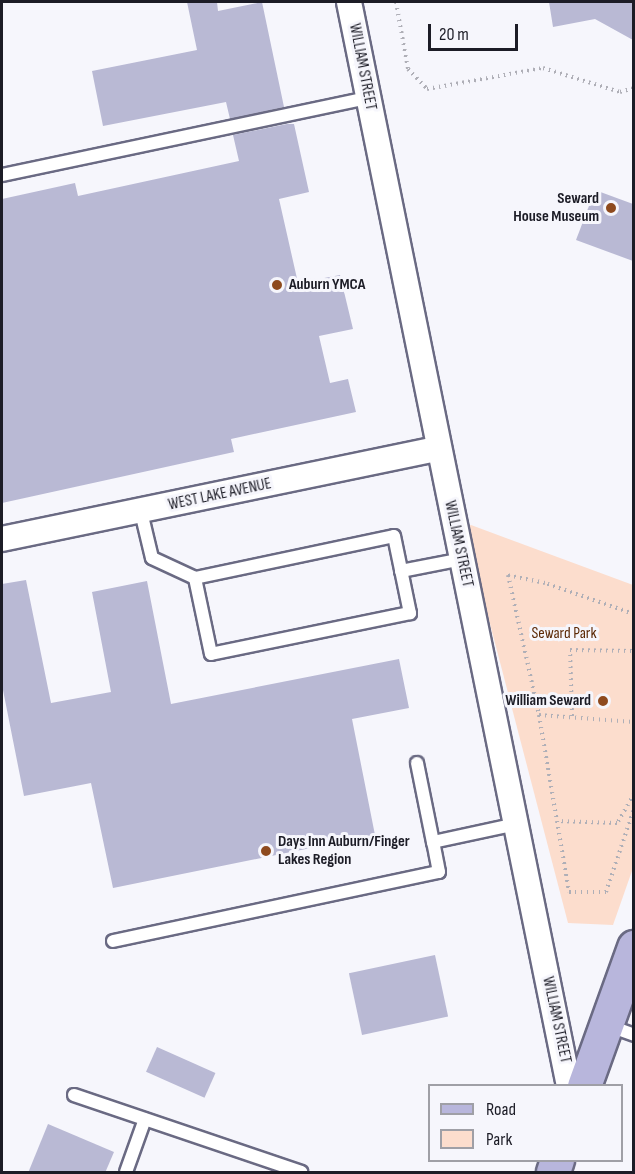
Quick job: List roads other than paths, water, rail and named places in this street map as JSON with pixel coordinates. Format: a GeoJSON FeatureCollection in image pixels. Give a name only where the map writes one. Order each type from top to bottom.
{"type":"FeatureCollection","features":[{"type":"Feature","properties":{"kind":"main road"},"geometry":{"type":"LineString","coordinates":[[585,1084],[620,1030],[633,947]]}},
{"type":"Feature","properties":{"kind":"street","name":"WILLIAM STREET"},"geometry":{"type":"LineString","coordinates":[[349,2],[438,450],[517,824],[569,1084]]}},
{"type":"Feature","properties":{"kind":"street","name":"WEST LAKE AVENUE"},"geometry":{"type":"LineString","coordinates":[[2,539],[438,450]]}},
{"type":"Feature","properties":{"kind":"lane"},"geometry":{"type":"LineString","coordinates":[[2,175],[368,98]]}},
{"type":"Feature","properties":{"kind":"lane"},"geometry":{"type":"LineString","coordinates":[[141,512],[152,558],[195,578],[394,536],[410,613],[211,654],[195,578]]}},
{"type":"Feature","properties":{"kind":"lane"},"geometry":{"type":"LineString","coordinates":[[401,571],[462,558]]}},
{"type":"Feature","properties":{"kind":"lane"},"geometry":{"type":"LineString","coordinates":[[113,941],[439,872],[417,763]]}},
{"type":"Feature","properties":{"kind":"lane"},"geometry":{"type":"LineString","coordinates":[[433,842],[517,824]]}},
{"type":"Feature","properties":{"kind":"lane"},"geometry":{"type":"LineString","coordinates":[[74,1095],[301,1173]]}},
{"type":"Feature","properties":{"kind":"lane"},"geometry":{"type":"LineString","coordinates":[[126,1173],[145,1119]]}},
{"type":"Feature","properties":{"kind":"place","name":"Seward House Museum"},"geometry":{"type":"Point","coordinates":[611,208]}},
{"type":"Feature","properties":{"kind":"place","name":"Auburn YMCA"},"geometry":{"type":"Point","coordinates":[277,285]}},
{"type":"Feature","properties":{"kind":"place","name":"William Seward"},"geometry":{"type":"Point","coordinates":[603,701]}},
{"type":"Feature","properties":{"kind":"place","name":"Days Inn Auburn/Finger Lakes Region"},"geometry":{"type":"Point","coordinates":[266,851]}},
{"type":"Feature","properties":{"kind":"park label","name":"Seward Park"},"geometry":{"type":"Point","coordinates":[564,634]}}]}
